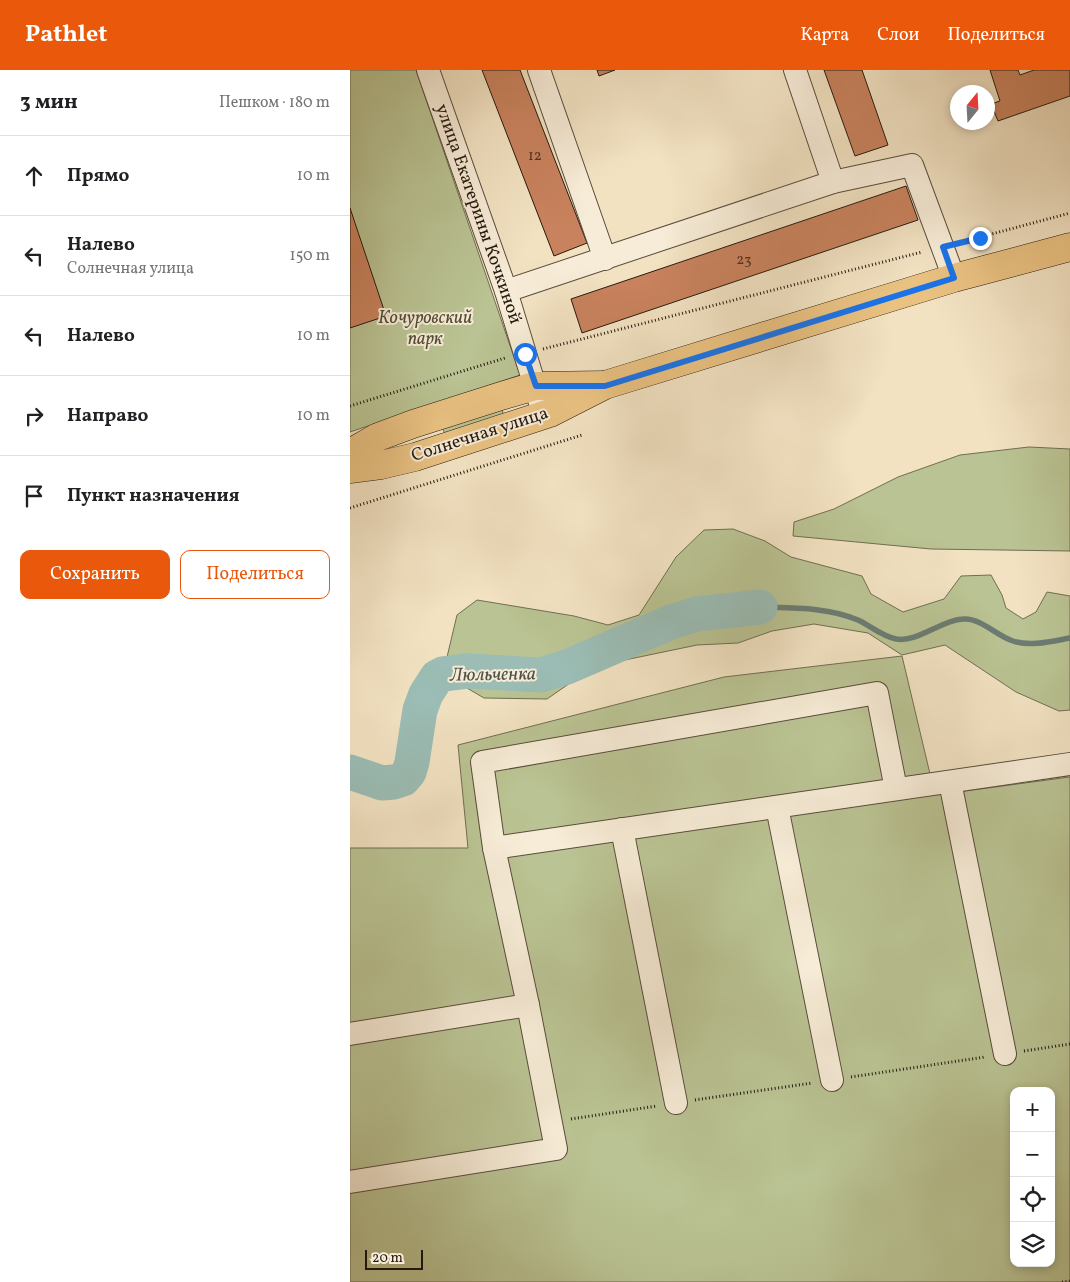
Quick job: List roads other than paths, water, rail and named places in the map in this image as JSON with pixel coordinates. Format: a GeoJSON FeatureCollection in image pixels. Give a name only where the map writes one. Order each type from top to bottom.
{"type":"FeatureCollection","features":[{"type":"Feature","properties":{"kind":"main road","name":"Солнечная улица"},"geometry":{"type":"LineString","coordinates":[[350,470],[415,457],[544,416],[576,402],[605,386],[954,278],[1070,246]]}},
{"type":"Feature","properties":{"kind":"main road","name":"Солнечная улица"},"geometry":{"type":"LineString","coordinates":[[350,453],[371,441],[413,424],[536,386],[605,386]]}},
{"type":"Feature","properties":{"kind":"street","name":"улица Екатерины Кочкиной"},"geometry":{"type":"LineString","coordinates":[[428,70],[506,291],[544,416]]}},
{"type":"Feature","properties":{"kind":"street"},"geometry":{"type":"LineString","coordinates":[[539,70],[605,259]]}},
{"type":"Feature","properties":{"kind":"street"},"geometry":{"type":"LineString","coordinates":[[795,70],[833,182]]}},
{"type":"Feature","properties":{"kind":"street"},"geometry":{"type":"LineString","coordinates":[[506,291],[833,182],[912,165],[954,278]]}},
{"type":"Feature","properties":{"kind":"street"},"geometry":{"type":"LineString","coordinates":[[350,1182],[556,1149],[528,1005],[494,848],[482,762],[877,693],[896,789]]}},
{"type":"Feature","properties":{"kind":"street"},"geometry":{"type":"LineString","coordinates":[[494,848],[1070,764]]}},
{"type":"Feature","properties":{"kind":"street"},"geometry":{"type":"LineString","coordinates":[[950,782],[1005,1054]]}},
{"type":"Feature","properties":{"kind":"street"},"geometry":{"type":"LineString","coordinates":[[777,807],[832,1080]]}},
{"type":"Feature","properties":{"kind":"street"},"geometry":{"type":"LineString","coordinates":[[622,829],[676,1103]]}},
{"type":"Feature","properties":{"kind":"street"},"geometry":{"type":"LineString","coordinates":[[350,1034],[528,1005]]}},
{"type":"Feature","properties":{"kind":"waterway"},"geometry":{"type":"LineString","coordinates":[[760,607],[810,609],[835,613],[858,620],[896,639],[913,638],[956,620],[965,619],[977,622],[1007,639],[1020,643],[1042,643],[1070,638]]}},
{"type":"Feature","properties":{"kind":"waterway","name":"Люльченка"},"geometry":{"type":"LineString","coordinates":[[350,772],[382,783],[403,779],[409,772],[412,762],[420,710],[426,694],[437,677],[443,674],[468,671],[541,675],[567,667],[671,622],[697,614],[760,607]]}},
{"type":"Feature","properties":{"kind":"park label","name":"Кочуровский парк"},"geometry":{"type":"Point","coordinates":[425,328]}}]}
